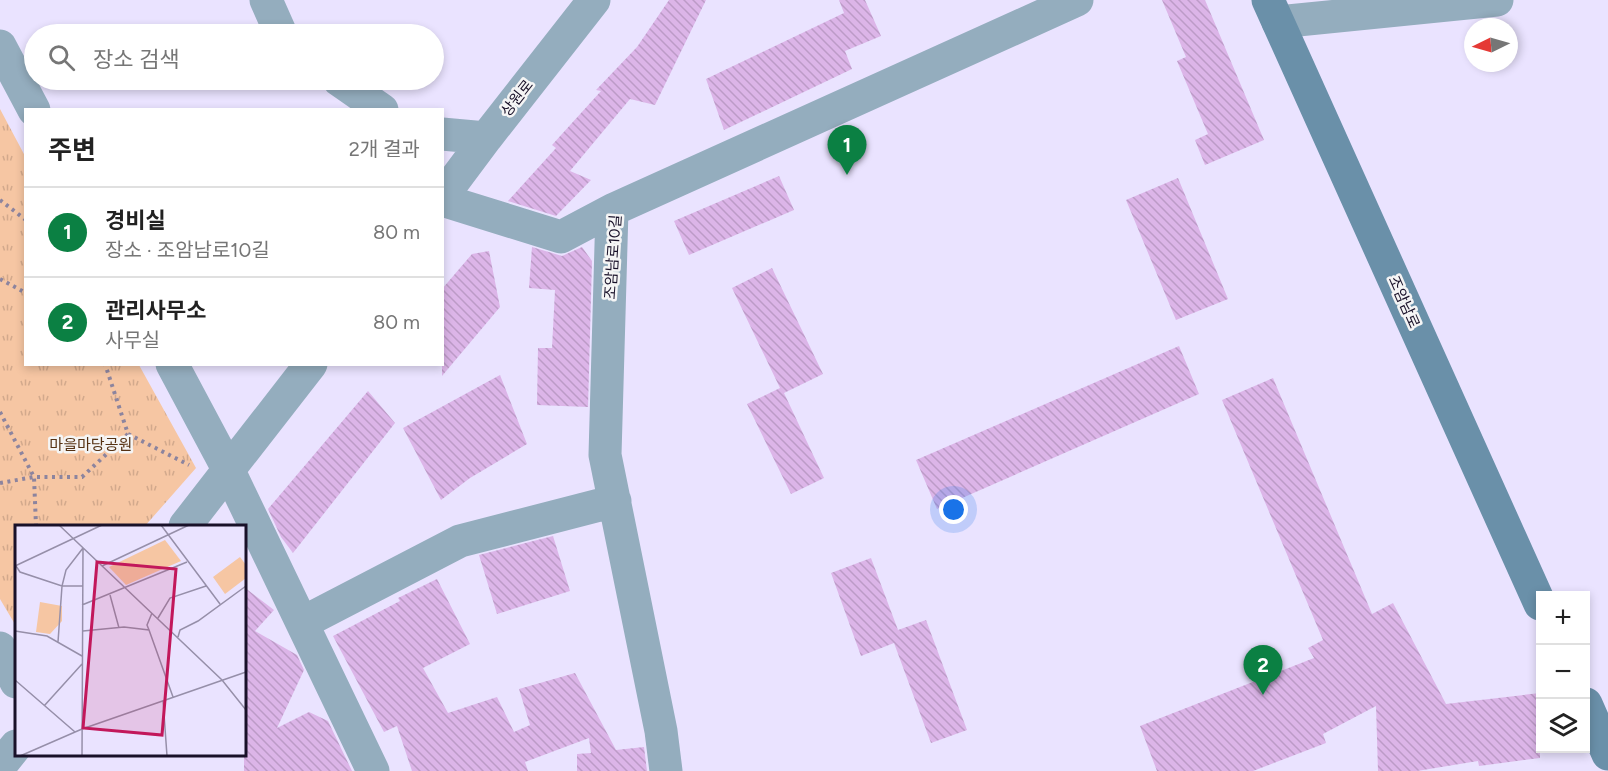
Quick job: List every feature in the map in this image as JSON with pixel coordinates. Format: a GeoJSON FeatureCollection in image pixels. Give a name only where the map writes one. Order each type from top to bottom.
{"type":"FeatureCollection","features":[{"type":"Feature","properties":{"kind":"main road","name":"조암남로"},"geometry":{"type":"LineString","coordinates":[[1273,11],[1536,595]]}},
{"type":"Feature","properties":{"kind":"main road"},"geometry":{"type":"LineString","coordinates":[[1590,713],[1608,754]]}},
{"type":"Feature","properties":{"kind":"street"},"geometry":{"type":"LineString","coordinates":[[266,0],[277,24]]}},
{"type":"Feature","properties":{"kind":"street","name":"상원로"},"geometry":{"type":"LineString","coordinates":[[444,195],[594,0]]}},
{"type":"Feature","properties":{"kind":"street","name":"조암남로10길"},"geometry":{"type":"LineString","coordinates":[[666,771],[661,731],[605,455],[612,210],[1077,0]]}},
{"type":"Feature","properties":{"kind":"street"},"geometry":{"type":"LineString","coordinates":[[1273,11],[1497,0]]}},
{"type":"Feature","properties":{"kind":"street"},"geometry":{"type":"LineString","coordinates":[[0,46],[33,108]]}},
{"type":"Feature","properties":{"kind":"street"},"geometry":{"type":"LineString","coordinates":[[353,90],[379,108]]}},
{"type":"Feature","properties":{"kind":"street"},"geometry":{"type":"LineString","coordinates":[[444,134],[486,138]]}},
{"type":"Feature","properties":{"kind":"street"},"geometry":{"type":"LineString","coordinates":[[444,199],[561,237],[612,210]]}},
{"type":"Feature","properties":{"kind":"street"},"geometry":{"type":"LineString","coordinates":[[173,366],[228,470],[373,771]]}},
{"type":"Feature","properties":{"kind":"street"},"geometry":{"type":"LineString","coordinates":[[185,525],[309,366]]}},
{"type":"Feature","properties":{"kind":"street"},"geometry":{"type":"LineString","coordinates":[[302,623],[460,541],[615,501]]}},
{"type":"Feature","properties":{"kind":"street"},"geometry":{"type":"LineString","coordinates":[[0,648],[15,680]]}},
{"type":"Feature","properties":{"kind":"street"},"geometry":{"type":"LineString","coordinates":[[0,766],[15,747]]}},
{"type":"Feature","properties":{"kind":"path"},"geometry":{"type":"LineString","coordinates":[[0,200],[24,218]]}},
{"type":"Feature","properties":{"kind":"path"},"geometry":{"type":"LineString","coordinates":[[0,279],[24,292]]}},
{"type":"Feature","properties":{"kind":"path"},"geometry":{"type":"LineString","coordinates":[[106,366],[128,434],[196,468]]}},
{"type":"Feature","properties":{"kind":"path"},"geometry":{"type":"LineString","coordinates":[[0,412],[34,477],[36,525]]}},
{"type":"Feature","properties":{"kind":"path"},"geometry":{"type":"LineString","coordinates":[[0,483],[34,477],[82,477],[128,434]]}},
{"type":"Feature","properties":{"kind":"green space","name":"마을마당공원"},"geometry":{"type":"Polygon","coordinates":[[[0,109],[24,154],[24,366],[140,366],[196,468],[146,525],[15,525],[15,624],[0,599],[0,109]]]}},
{"type":"Feature","properties":{"kind":"building"},"geometry":{"type":"Polygon","coordinates":[[[669,0],[706,0],[655,105],[630,99],[570,171],[591,180],[556,216],[508,201],[556,148],[552,145],[601,91],[596,90],[637,47],[669,0]]]}},
{"type":"Feature","properties":{"kind":"building"},"geometry":{"type":"Polygon","coordinates":[[[839,0],[865,0],[881,36],[845,51],[852,69],[724,130],[706,79],[844,13],[839,0]]]}},
{"type":"Feature","properties":{"kind":"building"},"geometry":{"type":"Polygon","coordinates":[[[1162,0],[1205,0],[1264,140],[1205,165],[1195,140],[1208,134],[1177,61],[1186,57],[1162,0]]]}},
{"type":"Feature","properties":{"kind":"building"},"geometry":{"type":"Polygon","coordinates":[[[779,176],[794,210],[689,255],[674,221],[779,176]]]}},
{"type":"Feature","properties":{"kind":"building"},"geometry":{"type":"Polygon","coordinates":[[[1178,178],[1228,299],[1176,320],[1126,200],[1178,178]]]}},
{"type":"Feature","properties":{"kind":"building"},"geometry":{"type":"Polygon","coordinates":[[[532,247],[562,256],[582,247],[592,261],[588,407],[537,405],[538,348],[552,348],[555,290],[529,288],[532,247]]]}},
{"type":"Feature","properties":{"kind":"building"},"geometry":{"type":"Polygon","coordinates":[[[489,251],[500,307],[442,376],[444,287],[472,254],[489,251]]]}},
{"type":"Feature","properties":{"kind":"building"},"geometry":{"type":"Polygon","coordinates":[[[772,268],[823,374],[784,393],[824,478],[791,494],[747,404],[780,388],[732,288],[772,268]]]}},
{"type":"Feature","properties":{"kind":"building"},"geometry":{"type":"Polygon","coordinates":[[[1179,346],[1199,394],[937,509],[916,460],[1179,346]]]}},
{"type":"Feature","properties":{"kind":"building"},"geometry":{"type":"Polygon","coordinates":[[[500,375],[527,444],[470,478],[441,500],[403,428],[500,375]]]}},
{"type":"Feature","properties":{"kind":"building"},"geometry":{"type":"Polygon","coordinates":[[[1273,378],[1372,614],[1393,603],[1446,704],[1536,693],[1536,753],[1540,753],[1540,758],[1479,766],[1478,761],[1417,771],[1378,771],[1376,706],[1323,734],[1326,743],[1253,771],[1157,771],[1140,726],[1314,658],[1308,648],[1323,640],[1222,400],[1273,378]]]}},
{"type":"Feature","properties":{"kind":"building"},"geometry":{"type":"Polygon","coordinates":[[[368,391],[395,423],[293,553],[281,537],[268,509],[368,391]]]}},
{"type":"Feature","properties":{"kind":"building"},"geometry":{"type":"Polygon","coordinates":[[[553,536],[570,591],[497,614],[479,555],[553,536]]]}},
{"type":"Feature","properties":{"kind":"building"},"geometry":{"type":"Polygon","coordinates":[[[871,558],[898,630],[926,620],[967,730],[931,743],[894,643],[861,656],[831,573],[871,558]]]}},
{"type":"Feature","properties":{"kind":"building"},"geometry":{"type":"Polygon","coordinates":[[[437,579],[470,644],[423,668],[448,713],[497,697],[514,732],[530,725],[519,689],[575,673],[616,750],[644,747],[647,771],[577,771],[577,754],[591,753],[589,738],[525,762],[528,771],[412,771],[397,726],[384,732],[333,636],[400,601],[398,598],[437,579]]]}},
{"type":"Feature","properties":{"kind":"building"},"geometry":{"type":"Polygon","coordinates":[[[246,589],[274,610],[255,631],[297,655],[304,670],[277,728],[309,712],[328,721],[352,771],[244,771],[244,756],[246,756],[246,589]]]}},
{"type":"Feature","properties":{"kind":"place","name":"경비실"},"geometry":{"type":"Point","coordinates":[847,175]}},
{"type":"Feature","properties":{"kind":"place","name":"관리사무소"},"geometry":{"type":"Point","coordinates":[1263,695]}}]}
